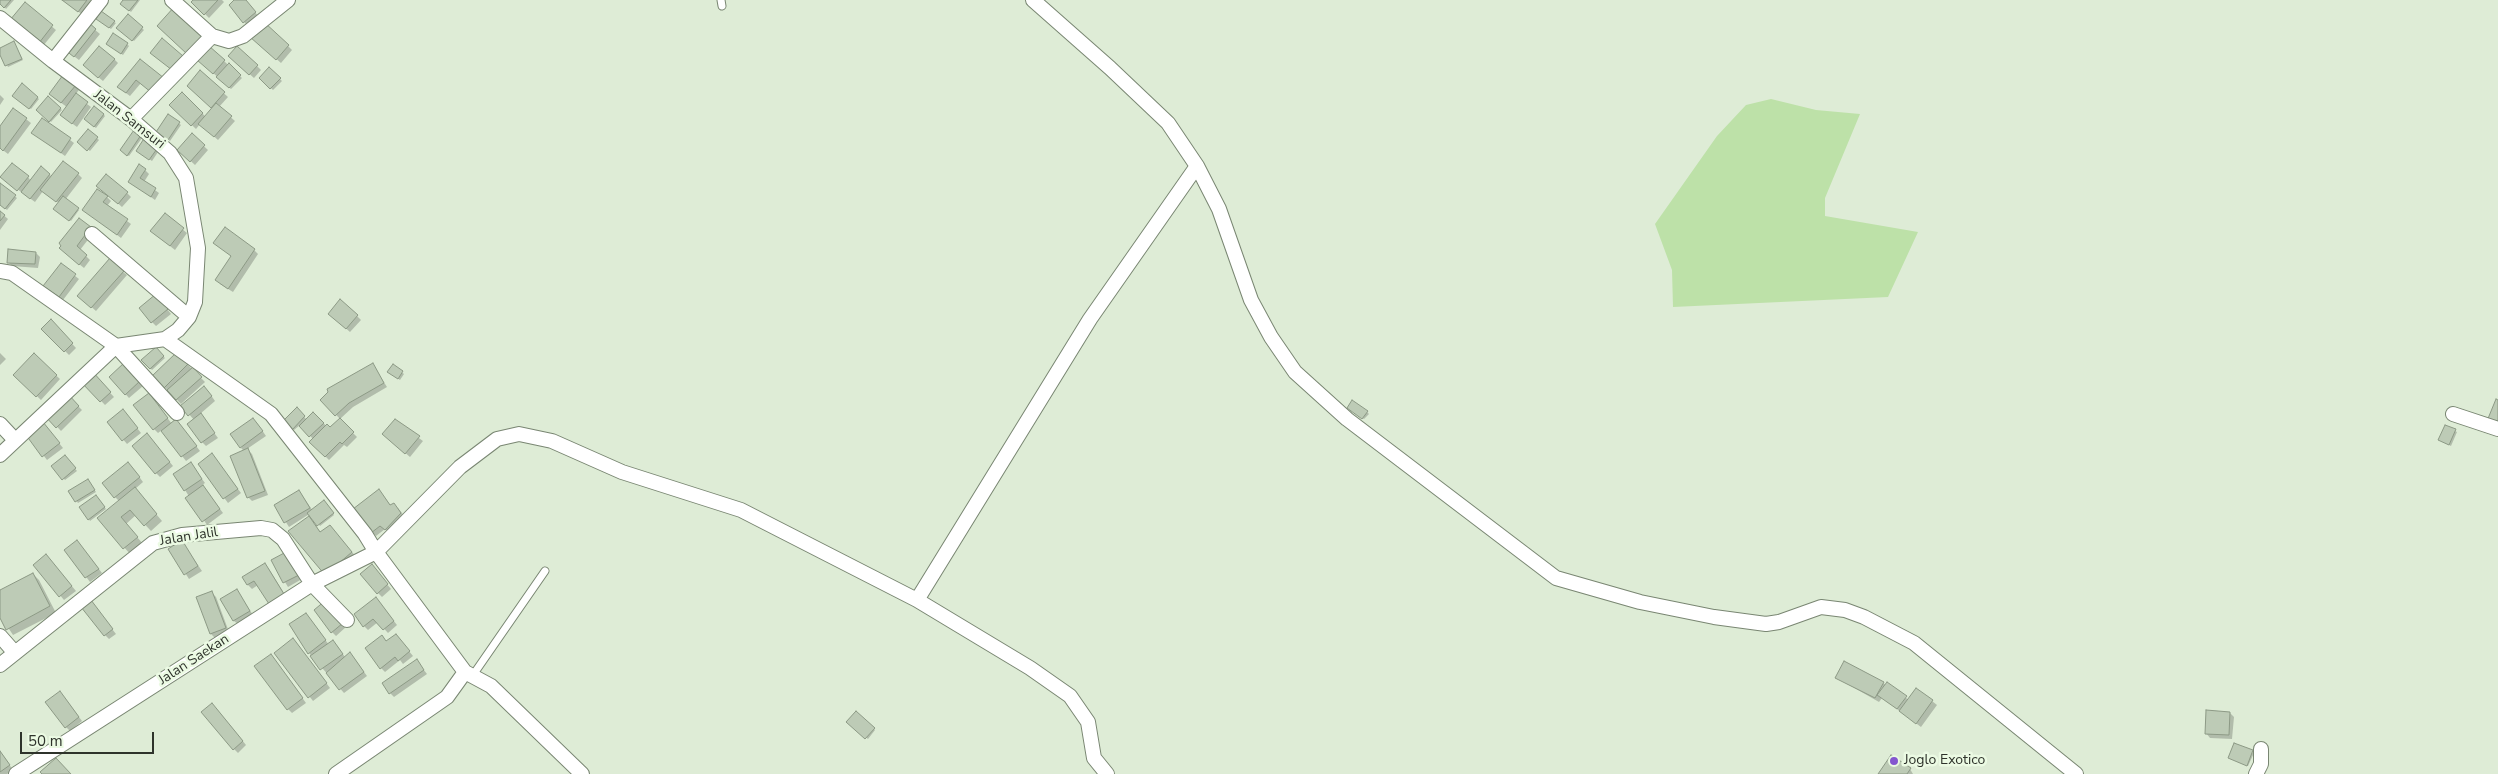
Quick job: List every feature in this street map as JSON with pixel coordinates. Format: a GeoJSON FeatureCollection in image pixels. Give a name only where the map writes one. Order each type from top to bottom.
{"type":"FeatureCollection","features":[{"type":"Feature","properties":{"kind":"street"},"geometry":{"type":"LineString","coordinates":[[53,61],[100,0]]}},
{"type":"Feature","properties":{"kind":"street"},"geometry":{"type":"LineString","coordinates":[[172,0],[212,36],[229,41],[235,41],[288,0]]}},
{"type":"Feature","properties":{"kind":"street"},"geometry":{"type":"LineString","coordinates":[[1033,0],[1110,68],[1168,123],[1197,166],[1219,209],[1251,300],[1271,337],[1295,372],[1347,419],[1556,578],[1640,602],[1714,617],[1766,624],[1779,622],[1821,607],[1845,610],[1864,617],[1914,644],[2076,774]]}},
{"type":"Feature","properties":{"kind":"street","name":"Jalan Samsuri"},"geometry":{"type":"LineString","coordinates":[[0,18],[53,61],[131,119],[170,153],[186,178],[198,248],[195,302],[189,317]]}},
{"type":"Feature","properties":{"kind":"street"},"geometry":{"type":"LineString","coordinates":[[131,119],[212,36]]}},
{"type":"Feature","properties":{"kind":"street"},"geometry":{"type":"LineString","coordinates":[[917,600],[1090,319],[1197,166]]}},
{"type":"Feature","properties":{"kind":"street"},"geometry":{"type":"LineString","coordinates":[[0,455],[116,346],[165,338],[189,317],[92,234]]}},
{"type":"Feature","properties":{"kind":"street"},"geometry":{"type":"LineString","coordinates":[[0,272],[12,272],[116,346],[177,413]]}},
{"type":"Feature","properties":{"kind":"street"},"geometry":{"type":"LineString","coordinates":[[165,338],[271,414],[365,534],[376,552],[469,674],[491,686],[582,774]]}},
{"type":"Feature","properties":{"kind":"street"},"geometry":{"type":"LineString","coordinates":[[2453,414],[2498,429]]}},
{"type":"Feature","properties":{"kind":"street"},"geometry":{"type":"LineString","coordinates":[[0,424],[15,440]]}},
{"type":"Feature","properties":{"kind":"street","name":"Jalan Saekan"},"geometry":{"type":"LineString","coordinates":[[16,774],[312,584],[376,552],[467,461],[497,440],[518,434],[552,442],[622,472],[741,510],[917,600],[1030,668],[1070,696],[1088,722],[1094,758],[1107,774]]}},
{"type":"Feature","properties":{"kind":"street","name":"Jalan Jalil"},"geometry":{"type":"LineString","coordinates":[[0,665],[143,550],[153,543],[165,539],[262,528],[272,530],[283,539],[312,584],[347,620]]}},
{"type":"Feature","properties":{"kind":"street"},"geometry":{"type":"LineString","coordinates":[[0,636],[15,653]]}},
{"type":"Feature","properties":{"kind":"street"},"geometry":{"type":"LineString","coordinates":[[336,774],[447,697],[469,674]]}},
{"type":"Feature","properties":{"kind":"street"},"geometry":{"type":"LineString","coordinates":[[2256,774],[2261,764],[2261,748]]}},
{"type":"Feature","properties":{"kind":"lane"},"geometry":{"type":"LineString","coordinates":[[469,674],[545,571]]}},
{"type":"Feature","properties":{"kind":"green space"},"geometry":{"type":"Polygon","coordinates":[[[1771,99],[1816,110],[1860,114],[1825,198],[1825,216],[1918,232],[1888,297],[1673,307],[1672,270],[1655,224],[1717,136],[1746,105],[1771,99]]]}},
{"type":"Feature","properties":{"kind":"building"},"geometry":{"type":"Polygon","coordinates":[[[0,0],[11,0],[4,8],[0,4],[0,0]]]}},
{"type":"Feature","properties":{"kind":"building"},"geometry":{"type":"Polygon","coordinates":[[[62,0],[87,0],[78,12],[62,0]]]}},
{"type":"Feature","properties":{"kind":"building"},"geometry":{"type":"Polygon","coordinates":[[[123,0],[138,0],[129,11],[120,4],[123,0]]]}},
{"type":"Feature","properties":{"kind":"building"},"geometry":{"type":"Polygon","coordinates":[[[193,0],[218,0],[204,15],[191,2],[193,0]]]}},
{"type":"Feature","properties":{"kind":"building"},"geometry":{"type":"Polygon","coordinates":[[[234,0],[246,0],[256,12],[243,23],[229,5],[234,0]]]}},
{"type":"Feature","properties":{"kind":"building"},"geometry":{"type":"Polygon","coordinates":[[[25,2],[53,25],[39,43],[10,20],[25,2]]]}},
{"type":"Feature","properties":{"kind":"building"},"geometry":{"type":"Polygon","coordinates":[[[175,6],[206,34],[187,54],[157,26],[175,6]]]}},
{"type":"Feature","properties":{"kind":"building"},"geometry":{"type":"Polygon","coordinates":[[[101,11],[115,21],[109,28],[96,19],[101,11]]]}},
{"type":"Feature","properties":{"kind":"building"},"geometry":{"type":"Polygon","coordinates":[[[128,14],[143,27],[132,41],[116,28],[128,14]]]}},
{"type":"Feature","properties":{"kind":"building"},"geometry":{"type":"Polygon","coordinates":[[[88,22],[96,29],[74,57],[65,50],[88,22]]]}},
{"type":"Feature","properties":{"kind":"building"},"geometry":{"type":"Polygon","coordinates":[[[264,22],[289,45],[276,60],[250,37],[264,22]]]}},
{"type":"Feature","properties":{"kind":"building"},"geometry":{"type":"Polygon","coordinates":[[[113,33],[128,43],[121,54],[106,44],[113,33]]]}},
{"type":"Feature","properties":{"kind":"building"},"geometry":{"type":"Polygon","coordinates":[[[162,38],[183,56],[172,70],[150,53],[162,38]]]}},
{"type":"Feature","properties":{"kind":"building"},"geometry":{"type":"Polygon","coordinates":[[[14,41],[22,59],[5,66],[0,55],[0,48],[14,41]]]}},
{"type":"Feature","properties":{"kind":"building"},"geometry":{"type":"Polygon","coordinates":[[[99,46],[115,59],[98,78],[83,65],[99,46]]]}},
{"type":"Feature","properties":{"kind":"building"},"geometry":{"type":"Polygon","coordinates":[[[209,46],[225,60],[213,74],[197,60],[209,46]]]}},
{"type":"Feature","properties":{"kind":"building"},"geometry":{"type":"Polygon","coordinates":[[[237,46],[258,65],[249,75],[228,56],[237,46]]]}},
{"type":"Feature","properties":{"kind":"building"},"geometry":{"type":"Polygon","coordinates":[[[140,59],[164,78],[152,93],[136,80],[126,93],[117,87],[140,59]]]}},
{"type":"Feature","properties":{"kind":"building"},"geometry":{"type":"Polygon","coordinates":[[[229,63],[241,75],[229,88],[216,77],[229,63]]]}},
{"type":"Feature","properties":{"kind":"building"},"geometry":{"type":"Polygon","coordinates":[[[269,67],[281,78],[270,89],[259,78],[269,67]]]}},
{"type":"Feature","properties":{"kind":"building"},"geometry":{"type":"Polygon","coordinates":[[[200,70],[225,92],[211,108],[187,86],[200,70]]]}},
{"type":"Feature","properties":{"kind":"building"},"geometry":{"type":"Polygon","coordinates":[[[63,75],[76,85],[61,103],[49,94],[63,75]]]}},
{"type":"Feature","properties":{"kind":"building"},"geometry":{"type":"Polygon","coordinates":[[[22,83],[38,97],[29,109],[12,96],[22,83]]]}},
{"type":"Feature","properties":{"kind":"building"},"geometry":{"type":"Polygon","coordinates":[[[182,92],[203,113],[191,126],[169,105],[182,92]]]}},
{"type":"Feature","properties":{"kind":"building"},"geometry":{"type":"Polygon","coordinates":[[[76,93],[88,102],[72,124],[60,115],[76,93]]]}},
{"type":"Feature","properties":{"kind":"building"},"geometry":{"type":"Polygon","coordinates":[[[48,96],[61,108],[49,122],[36,110],[48,96]]]}},
{"type":"Feature","properties":{"kind":"building"},"geometry":{"type":"Polygon","coordinates":[[[216,103],[232,116],[214,137],[198,124],[216,103]]]}},
{"type":"Feature","properties":{"kind":"building"},"geometry":{"type":"Polygon","coordinates":[[[94,106],[104,114],[94,127],[84,119],[94,106]]]}},
{"type":"Feature","properties":{"kind":"building"},"geometry":{"type":"Polygon","coordinates":[[[13,108],[27,118],[3,151],[0,148],[0,126],[13,108]]]}},
{"type":"Feature","properties":{"kind":"building"},"geometry":{"type":"Polygon","coordinates":[[[168,114],[180,122],[168,140],[156,132],[168,114]]]}},
{"type":"Feature","properties":{"kind":"building"},"geometry":{"type":"Polygon","coordinates":[[[42,118],[71,138],[61,153],[31,133],[42,118]]]}},
{"type":"Feature","properties":{"kind":"building"},"geometry":{"type":"Polygon","coordinates":[[[88,129],[98,137],[87,151],[77,142],[88,129]]]}},
{"type":"Feature","properties":{"kind":"building"},"geometry":{"type":"Polygon","coordinates":[[[134,130],[141,135],[127,156],[120,150],[134,130]]]}},
{"type":"Feature","properties":{"kind":"building"},"geometry":{"type":"Polygon","coordinates":[[[192,133],[205,145],[190,162],[177,150],[192,133]]]}},
{"type":"Feature","properties":{"kind":"building"},"geometry":{"type":"Polygon","coordinates":[[[145,137],[159,146],[149,160],[136,151],[145,137]]]}},
{"type":"Feature","properties":{"kind":"building"},"geometry":{"type":"Polygon","coordinates":[[[63,161],[79,173],[56,202],[40,190],[63,161]]]}},
{"type":"Feature","properties":{"kind":"building"},"geometry":{"type":"Polygon","coordinates":[[[12,163],[29,176],[17,191],[0,177],[12,163]]]}},
{"type":"Feature","properties":{"kind":"building"},"geometry":{"type":"Polygon","coordinates":[[[139,164],[146,169],[140,178],[156,188],[151,197],[128,182],[139,164]]]}},
{"type":"Feature","properties":{"kind":"building"},"geometry":{"type":"Polygon","coordinates":[[[41,166],[50,174],[30,199],[21,192],[41,166]]]}},
{"type":"Feature","properties":{"kind":"building"},"geometry":{"type":"Polygon","coordinates":[[[106,174],[128,192],[118,204],[96,186],[106,174]]]}},
{"type":"Feature","properties":{"kind":"building"},"geometry":{"type":"Polygon","coordinates":[[[0,183],[16,195],[5,209],[0,205],[0,183]]]}},
{"type":"Feature","properties":{"kind":"building"},"geometry":{"type":"Polygon","coordinates":[[[97,189],[108,196],[103,202],[128,219],[117,235],[82,210],[97,189]]]}},
{"type":"Feature","properties":{"kind":"building"},"geometry":{"type":"Polygon","coordinates":[[[63,196],[79,208],[69,221],[53,209],[63,196]]]}},
{"type":"Feature","properties":{"kind":"building"},"geometry":{"type":"Polygon","coordinates":[[[0,211],[5,215],[0,221],[0,211]]]}},
{"type":"Feature","properties":{"kind":"building"},"geometry":{"type":"Polygon","coordinates":[[[165,213],[184,228],[170,246],[150,231],[165,213]]]}},
{"type":"Feature","properties":{"kind":"building"},"geometry":{"type":"Polygon","coordinates":[[[79,218],[91,227],[77,246],[87,255],[79,265],[59,248],[61,246],[59,243],[79,218]]]}},
{"type":"Feature","properties":{"kind":"building"},"geometry":{"type":"Polygon","coordinates":[[[225,227],[255,249],[228,289],[215,280],[231,256],[213,243],[225,227]]]}},
{"type":"Feature","properties":{"kind":"building"},"geometry":{"type":"Polygon","coordinates":[[[8,249],[36,252],[35,264],[7,263],[8,249]]]}},
{"type":"Feature","properties":{"kind":"building"},"geometry":{"type":"Polygon","coordinates":[[[110,258],[124,271],[91,308],[77,296],[110,258]]]}},
{"type":"Feature","properties":{"kind":"building"},"geometry":{"type":"Polygon","coordinates":[[[61,263],[76,274],[59,297],[43,286],[61,263]]]}},
{"type":"Feature","properties":{"kind":"building"},"geometry":{"type":"Polygon","coordinates":[[[156,294],[168,309],[151,323],[139,308],[156,294]]]}},
{"type":"Feature","properties":{"kind":"building"},"geometry":{"type":"Polygon","coordinates":[[[340,299],[358,315],[346,329],[328,314],[340,299]]]}},
{"type":"Feature","properties":{"kind":"building"},"geometry":{"type":"Polygon","coordinates":[[[51,319],[73,343],[64,352],[41,329],[51,319]]]}},
{"type":"Feature","properties":{"kind":"building"},"geometry":{"type":"Polygon","coordinates":[[[156,347],[164,356],[150,369],[141,360],[156,347]]]}},
{"type":"Feature","properties":{"kind":"building"},"geometry":{"type":"Polygon","coordinates":[[[177,352],[188,364],[164,388],[152,376],[177,352]]]}},
{"type":"Feature","properties":{"kind":"building"},"geometry":{"type":"Polygon","coordinates":[[[34,353],[57,375],[36,397],[13,375],[34,353]]]}},
{"type":"Feature","properties":{"kind":"building"},"geometry":{"type":"Polygon","coordinates":[[[124,363],[140,381],[125,395],[109,377],[124,363]]]}},
{"type":"Feature","properties":{"kind":"building"},"geometry":{"type":"Polygon","coordinates":[[[373,363],[384,383],[349,403],[335,416],[320,400],[328,392],[327,389],[373,363]]]}},
{"type":"Feature","properties":{"kind":"building"},"geometry":{"type":"Polygon","coordinates":[[[393,364],[403,371],[398,379],[387,372],[393,364]]]}},
{"type":"Feature","properties":{"kind":"building"},"geometry":{"type":"Polygon","coordinates":[[[193,367],[202,377],[176,400],[167,390],[193,367]]]}},
{"type":"Feature","properties":{"kind":"building"},"geometry":{"type":"Polygon","coordinates":[[[92,371],[111,392],[100,402],[81,382],[92,371]]]}},
{"type":"Feature","properties":{"kind":"building"},"geometry":{"type":"Polygon","coordinates":[[[204,386],[212,396],[188,416],[180,406],[204,386]]]}},
{"type":"Feature","properties":{"kind":"building"},"geometry":{"type":"Polygon","coordinates":[[[149,393],[168,418],[153,430],[133,405],[149,393]]]}},
{"type":"Feature","properties":{"kind":"building"},"geometry":{"type":"Polygon","coordinates":[[[68,394],[79,406],[56,428],[45,416],[68,394]]]}},
{"type":"Feature","properties":{"kind":"building"},"geometry":{"type":"Polygon","coordinates":[[[2496,399],[2498,400],[2498,425],[2487,421],[2496,399]]]}},
{"type":"Feature","properties":{"kind":"building"},"geometry":{"type":"Polygon","coordinates":[[[1352,400],[1368,411],[1362,419],[1347,408],[1352,400]]]}},
{"type":"Feature","properties":{"kind":"building"},"geometry":{"type":"Polygon","coordinates":[[[297,407],[305,416],[292,430],[283,421],[297,407]]]}},
{"type":"Feature","properties":{"kind":"building"},"geometry":{"type":"Polygon","coordinates":[[[123,409],[138,428],[122,441],[107,422],[123,409]]]}},
{"type":"Feature","properties":{"kind":"building"},"geometry":{"type":"Polygon","coordinates":[[[313,412],[324,423],[309,437],[299,426],[313,412]]]}},
{"type":"Feature","properties":{"kind":"building"},"geometry":{"type":"Polygon","coordinates":[[[201,413],[215,433],[201,443],[187,424],[201,413]]]}},
{"type":"Feature","properties":{"kind":"building"},"geometry":{"type":"Polygon","coordinates":[[[253,418],[263,431],[240,448],[230,434],[253,418]]]}},
{"type":"Feature","properties":{"kind":"building"},"geometry":{"type":"Polygon","coordinates":[[[340,418],[354,432],[342,444],[340,442],[325,457],[309,442],[327,424],[330,427],[340,418]]]}},
{"type":"Feature","properties":{"kind":"building"},"geometry":{"type":"Polygon","coordinates":[[[176,419],[197,446],[181,457],[161,431],[176,419]]]}},
{"type":"Feature","properties":{"kind":"building"},"geometry":{"type":"Polygon","coordinates":[[[395,419],[420,436],[405,454],[382,434],[395,419]]]}},
{"type":"Feature","properties":{"kind":"building"},"geometry":{"type":"Polygon","coordinates":[[[43,422],[60,443],[42,457],[26,435],[43,422]]]}},
{"type":"Feature","properties":{"kind":"building"},"geometry":{"type":"Polygon","coordinates":[[[2445,425],[2456,429],[2449,445],[2438,440],[2445,425]]]}},
{"type":"Feature","properties":{"kind":"building"},"geometry":{"type":"Polygon","coordinates":[[[147,433],[170,462],[155,474],[132,446],[147,433]]]}},
{"type":"Feature","properties":{"kind":"building"},"geometry":{"type":"Polygon","coordinates":[[[248,448],[265,491],[247,498],[230,456],[248,448]]]}},
{"type":"Feature","properties":{"kind":"building"},"geometry":{"type":"Polygon","coordinates":[[[212,453],[238,489],[223,499],[198,464],[212,453]]]}},
{"type":"Feature","properties":{"kind":"building"},"geometry":{"type":"Polygon","coordinates":[[[65,455],[76,468],[62,480],[51,466],[65,455]]]}},
{"type":"Feature","properties":{"kind":"building"},"geometry":{"type":"Polygon","coordinates":[[[128,462],[140,477],[114,498],[102,483],[128,462]]]}},
{"type":"Feature","properties":{"kind":"building"},"geometry":{"type":"Polygon","coordinates":[[[191,462],[202,479],[184,491],[173,474],[191,462]]]}},
{"type":"Feature","properties":{"kind":"building"},"geometry":{"type":"Polygon","coordinates":[[[88,479],[95,490],[75,502],[68,491],[88,479]]]}},
{"type":"Feature","properties":{"kind":"building"},"geometry":{"type":"Polygon","coordinates":[[[203,485],[220,509],[202,522],[185,498],[203,485]]]}},
{"type":"Feature","properties":{"kind":"building"},"geometry":{"type":"Polygon","coordinates":[[[135,487],[157,514],[144,526],[130,510],[121,517],[138,537],[123,549],[97,518],[135,487]]]}},
{"type":"Feature","properties":{"kind":"building"},"geometry":{"type":"Polygon","coordinates":[[[379,489],[390,505],[394,503],[401,513],[385,530],[380,526],[371,533],[353,509],[379,489]]]}},
{"type":"Feature","properties":{"kind":"building"},"geometry":{"type":"Polygon","coordinates":[[[299,490],[310,508],[284,523],[274,505],[299,490]]]}},
{"type":"Feature","properties":{"kind":"building"},"geometry":{"type":"Polygon","coordinates":[[[96,495],[105,507],[88,520],[79,507],[96,495]]]}},
{"type":"Feature","properties":{"kind":"building"},"geometry":{"type":"Polygon","coordinates":[[[324,500],[334,513],[317,526],[307,513],[324,500]]]}},
{"type":"Feature","properties":{"kind":"building"},"geometry":{"type":"Polygon","coordinates":[[[309,516],[320,532],[330,525],[352,552],[325,575],[288,531],[309,516]]]}},
{"type":"Feature","properties":{"kind":"building"},"geometry":{"type":"Polygon","coordinates":[[[77,540],[99,569],[85,578],[64,550],[77,540]]]}},
{"type":"Feature","properties":{"kind":"building"},"geometry":{"type":"Polygon","coordinates":[[[182,540],[198,566],[184,575],[168,549],[182,540]]]}},
{"type":"Feature","properties":{"kind":"building"},"geometry":{"type":"Polygon","coordinates":[[[286,552],[299,575],[283,583],[271,560],[286,552]]]}},
{"type":"Feature","properties":{"kind":"building"},"geometry":{"type":"Polygon","coordinates":[[[46,554],[72,586],[59,597],[33,565],[46,554]]]}},
{"type":"Feature","properties":{"kind":"building"},"geometry":{"type":"Polygon","coordinates":[[[265,563],[284,594],[269,604],[254,581],[247,585],[242,577],[265,563]]]}},
{"type":"Feature","properties":{"kind":"building"},"geometry":{"type":"Polygon","coordinates":[[[372,564],[388,584],[377,594],[360,574],[372,564]]]}},
{"type":"Feature","properties":{"kind":"building"},"geometry":{"type":"Polygon","coordinates":[[[33,573],[50,606],[6,630],[0,618],[0,590],[33,573]]]}},
{"type":"Feature","properties":{"kind":"building"},"geometry":{"type":"Polygon","coordinates":[[[237,589],[250,611],[233,621],[220,599],[237,589]]]}},
{"type":"Feature","properties":{"kind":"building"},"geometry":{"type":"Polygon","coordinates":[[[212,591],[226,628],[210,634],[196,597],[212,591]]]}},
{"type":"Feature","properties":{"kind":"building"},"geometry":{"type":"Polygon","coordinates":[[[376,597],[394,621],[383,630],[373,619],[363,627],[354,614],[376,597]]]}},
{"type":"Feature","properties":{"kind":"building"},"geometry":{"type":"Polygon","coordinates":[[[91,600],[113,629],[104,636],[81,607],[91,600]]]}},
{"type":"Feature","properties":{"kind":"building"},"geometry":{"type":"Polygon","coordinates":[[[326,600],[343,623],[331,633],[314,610],[326,600]]]}},
{"type":"Feature","properties":{"kind":"building"},"geometry":{"type":"Polygon","coordinates":[[[306,613],[326,640],[308,654],[289,624],[306,613]]]}},
{"type":"Feature","properties":{"kind":"building"},"geometry":{"type":"Polygon","coordinates":[[[396,634],[410,651],[398,661],[395,657],[380,669],[365,648],[382,635],[386,641],[396,634]]]}},
{"type":"Feature","properties":{"kind":"building"},"geometry":{"type":"Polygon","coordinates":[[[293,638],[327,683],[308,698],[274,653],[293,638]]]}},
{"type":"Feature","properties":{"kind":"building"},"geometry":{"type":"Polygon","coordinates":[[[333,640],[343,654],[320,670],[310,656],[333,640]]]}},
{"type":"Feature","properties":{"kind":"building"},"geometry":{"type":"Polygon","coordinates":[[[350,652],[364,672],[339,690],[326,673],[350,652]]]}},
{"type":"Feature","properties":{"kind":"building"},"geometry":{"type":"Polygon","coordinates":[[[271,654],[303,698],[287,710],[254,666],[271,654]]]}},
{"type":"Feature","properties":{"kind":"building"},"geometry":{"type":"Polygon","coordinates":[[[417,659],[424,670],[389,694],[382,683],[417,659]]]}},
{"type":"Feature","properties":{"kind":"building"},"geometry":{"type":"Polygon","coordinates":[[[1844,661],[1884,682],[1875,698],[1835,678],[1844,661]]]}},
{"type":"Feature","properties":{"kind":"building"},"geometry":{"type":"Polygon","coordinates":[[[1887,682],[1907,696],[1897,709],[1877,695],[1887,682]]]}},
{"type":"Feature","properties":{"kind":"building"},"geometry":{"type":"Polygon","coordinates":[[[1916,688],[1933,700],[1916,724],[1899,711],[1916,688]]]}},
{"type":"Feature","properties":{"kind":"building"},"geometry":{"type":"Polygon","coordinates":[[[60,691],[79,717],[65,728],[45,702],[60,691]]]}},
{"type":"Feature","properties":{"kind":"building"},"geometry":{"type":"Polygon","coordinates":[[[212,703],[243,741],[233,750],[201,712],[212,703]]]}},
{"type":"Feature","properties":{"kind":"building"},"geometry":{"type":"Polygon","coordinates":[[[2206,710],[2230,712],[2229,735],[2205,734],[2206,710]]]}},
{"type":"Feature","properties":{"kind":"building"},"geometry":{"type":"Polygon","coordinates":[[[856,711],[875,728],[865,739],[846,722],[856,711]]]}},
{"type":"Feature","properties":{"kind":"building"},"geometry":{"type":"Polygon","coordinates":[[[2234,743],[2253,750],[2247,766],[2228,758],[2234,743]]]}},
{"type":"Feature","properties":{"kind":"building"},"geometry":{"type":"Polygon","coordinates":[[[0,751],[10,765],[0,772],[0,751]]]}},
{"type":"Feature","properties":{"kind":"building","name":"Joglo Exotico"},"geometry":{"type":"Polygon","coordinates":[[[1891,755],[1911,768],[1907,774],[1878,774],[1891,755]]]}},
{"type":"Feature","properties":{"kind":"building"},"geometry":{"type":"Polygon","coordinates":[[[56,758],[71,774],[42,774],[40,772],[56,758]]]}},
{"type":"Feature","properties":{"kind":"place","name":"Joglo Exotico"},"geometry":{"type":"Point","coordinates":[1894,761]}}]}
